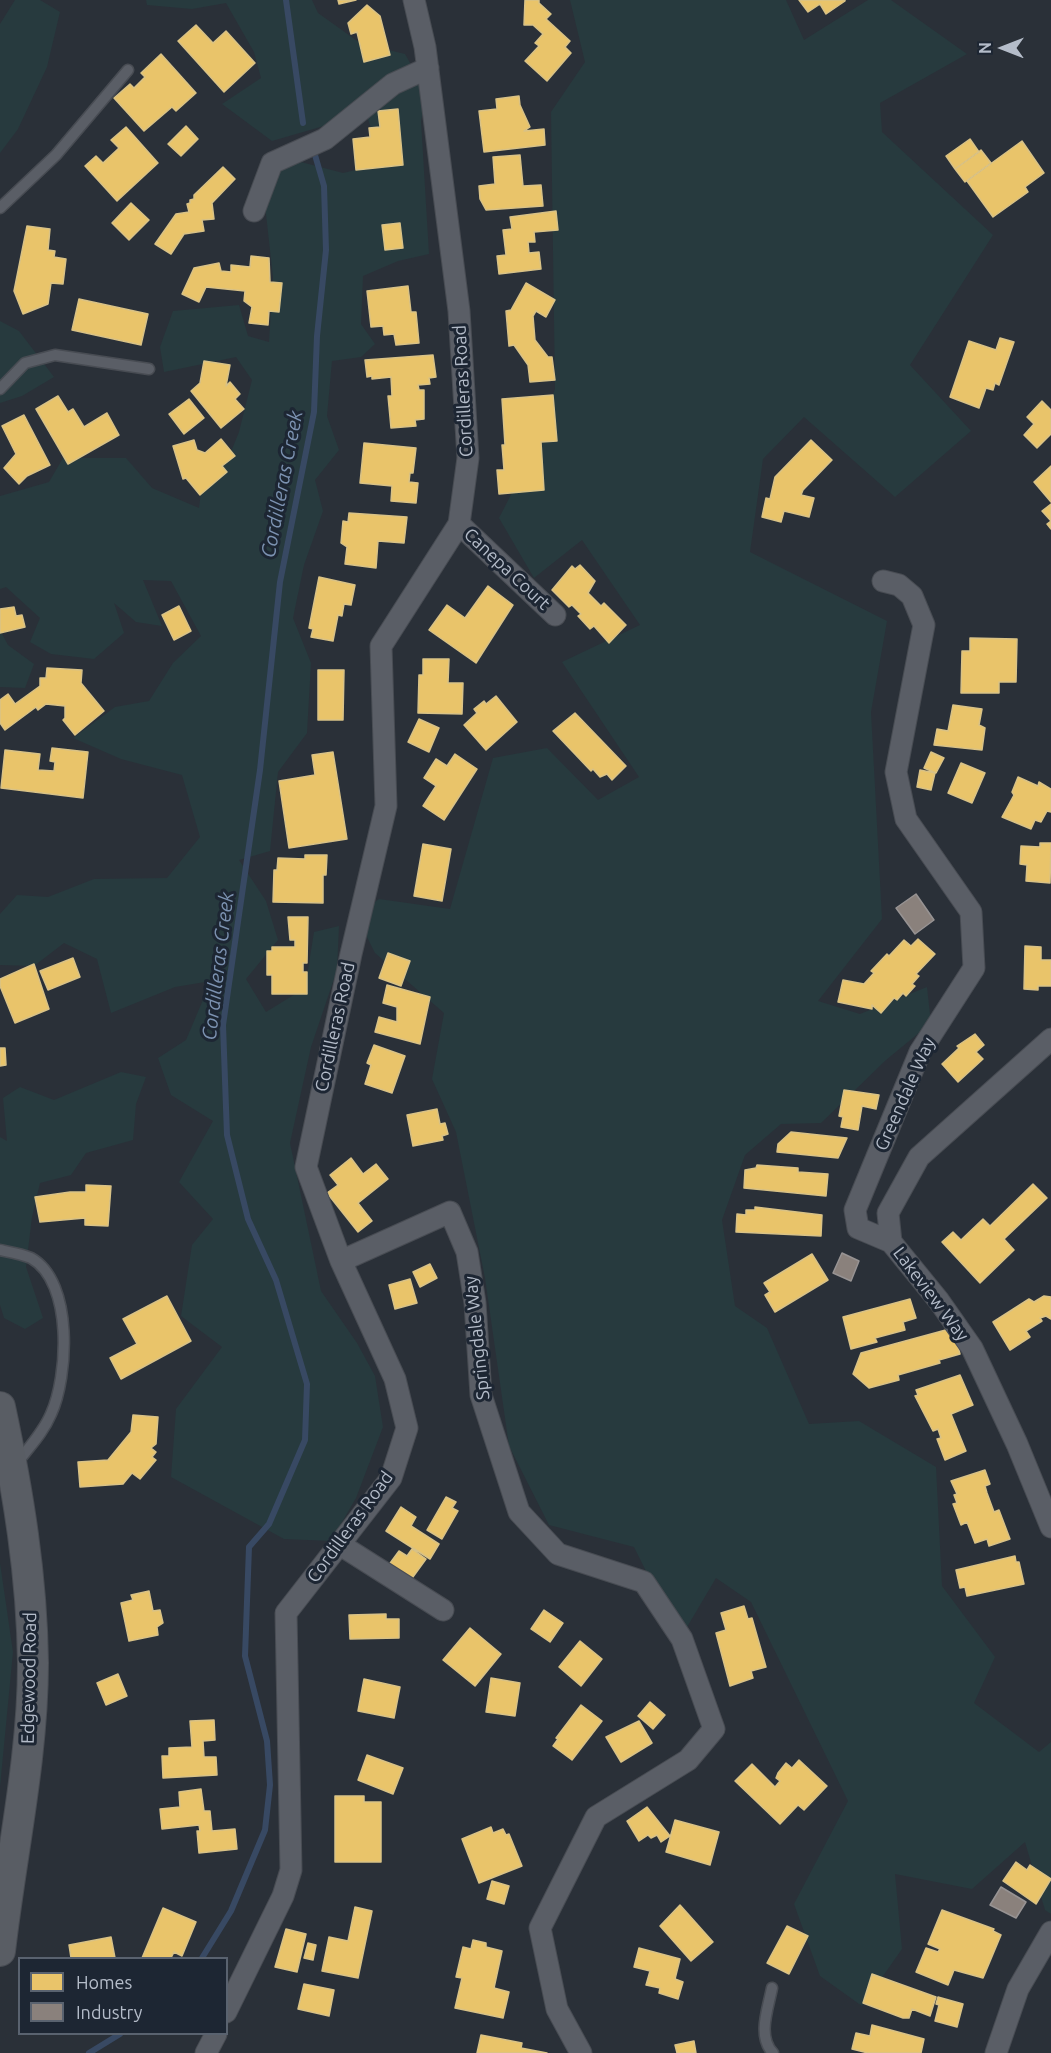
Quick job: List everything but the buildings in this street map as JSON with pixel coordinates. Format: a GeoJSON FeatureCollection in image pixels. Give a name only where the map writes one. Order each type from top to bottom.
{"type":"FeatureCollection","features":[{"type":"Feature","properties":{"kind":"main road","name":"Edgewood Road"},"geometry":{"type":"LineString","coordinates":[[0,1407],[12,1468],[10,1512],[32,1617],[31,1713],[0,1951]]}},
{"type":"Feature","properties":{"kind":"street","name":"Cordilleras Road"},"geometry":{"type":"LineString","coordinates":[[228,2008],[283,1896],[291,1870],[286,1613],[390,1478],[407,1428],[395,1379],[341,1261],[306,1167],[351,954],[386,806],[381,646],[459,524],[468,458],[459,311],[428,68],[414,0]]}},
{"type":"Feature","properties":{"kind":"street"},"geometry":{"type":"LineString","coordinates":[[254,211],[272,163],[325,139],[393,84],[428,68]]}},
{"type":"Feature","properties":{"kind":"street","name":"Canepa Court"},"geometry":{"type":"LineString","coordinates":[[459,524],[555,615]]}},
{"type":"Feature","properties":{"kind":"street","name":"Greendale Way"},"geometry":{"type":"LineString","coordinates":[[883,581],[899,585],[912,596],[924,625],[896,772],[906,819],[971,912],[974,968],[920,1052],[855,1210],[858,1228],[891,1242]]}},
{"type":"Feature","properties":{"kind":"street","name":"Lakeview Way"},"geometry":{"type":"LineString","coordinates":[[1051,1039],[919,1157],[888,1213],[891,1242],[939,1301],[972,1348],[1017,1444],[1051,1527]]}},
{"type":"Feature","properties":{"kind":"street","name":"Springdale Way"},"geometry":{"type":"LineString","coordinates":[[341,1261],[450,1212],[467,1252],[475,1303],[481,1395],[519,1512],[558,1554],[644,1582],[682,1639],[714,1729],[688,1761],[596,1817],[540,1928],[557,2009],[581,2053]]}},
{"type":"Feature","properties":{"kind":"street"},"geometry":{"type":"LineString","coordinates":[[339,1544],[443,1610]]}},
{"type":"Feature","properties":{"kind":"street"},"geometry":{"type":"LineString","coordinates":[[996,2053],[1018,1989],[1051,1932]]}},
{"type":"Feature","properties":{"kind":"street"},"geometry":{"type":"LineString","coordinates":[[206,2053],[215,2035]]}},
{"type":"Feature","properties":{"kind":"lane"},"geometry":{"type":"LineString","coordinates":[[0,208],[56,155],[128,70]]}},
{"type":"Feature","properties":{"kind":"lane"},"geometry":{"type":"LineString","coordinates":[[0,389],[25,363],[55,355],[149,369]]}},
{"type":"Feature","properties":{"kind":"lane"},"geometry":{"type":"LineString","coordinates":[[0,1250],[32,1259],[43,1270],[57,1301],[66,1338],[64,1369],[52,1413],[39,1436],[12,1468]]}},
{"type":"Feature","properties":{"kind":"lane"},"geometry":{"type":"LineString","coordinates":[[772,1988],[764,2030],[767,2046],[773,2053]]}},
{"type":"Feature","properties":{"kind":"green space"},"geometry":{"type":"Polygon","coordinates":[[[15,0],[40,0],[60,12],[47,67],[18,129],[0,153],[0,24],[15,0]]]}},
{"type":"Feature","properties":{"kind":"green space"},"geometry":{"type":"Polygon","coordinates":[[[146,0],[312,0],[318,13],[360,43],[405,54],[427,93],[421,121],[429,254],[398,261],[363,276],[361,324],[375,344],[361,357],[332,361],[327,416],[339,450],[315,480],[323,511],[304,565],[293,618],[311,663],[307,733],[278,772],[270,851],[239,860],[266,901],[278,940],[246,979],[266,1012],[305,988],[314,932],[339,926],[337,970],[311,1047],[290,1143],[321,1291],[357,1343],[375,1376],[383,1427],[356,1498],[331,1541],[284,1539],[171,1477],[176,1409],[222,1347],[181,1316],[192,1245],[213,1219],[179,1182],[213,1121],[171,1095],[158,1058],[186,1040],[211,981],[175,987],[111,1013],[97,959],[64,943],[34,966],[0,965],[0,914],[17,895],[48,897],[94,879],[167,878],[200,837],[182,775],[121,759],[73,738],[115,707],[149,701],[173,663],[201,636],[171,581],[143,580],[162,626],[136,622],[114,603],[124,633],[94,659],[51,654],[30,642],[40,618],[6,587],[0,589],[0,496],[49,482],[63,458],[126,458],[152,488],[199,508],[203,477],[226,464],[239,432],[252,380],[236,357],[164,372],[160,347],[173,311],[239,305],[248,336],[269,342],[273,277],[264,196],[271,165],[301,162],[343,173],[382,164],[363,103],[334,123],[272,141],[222,104],[261,78],[254,52],[226,3],[192,9],[147,5],[146,0]]]}},
{"type":"Feature","properties":{"kind":"green space"},"geometry":{"type":"Polygon","coordinates":[[[570,0],[786,0],[804,40],[868,0],[891,0],[967,54],[880,103],[882,132],[993,235],[910,365],[971,431],[895,497],[804,417],[763,459],[750,552],[887,621],[871,712],[882,919],[818,1001],[860,1014],[927,987],[931,1023],[886,1060],[821,1123],[781,1124],[745,1155],[722,1220],[735,1306],[767,1328],[809,1424],[859,1421],[936,1467],[942,1586],[995,1657],[974,1703],[1039,1752],[1051,1742],[1051,1914],[1045,1910],[1025,1842],[972,1889],[895,1874],[902,1949],[862,2006],[820,1976],[794,1904],[848,1801],[751,1602],[716,1578],[680,1639],[634,1547],[549,1525],[509,1446],[485,1278],[456,1132],[432,1079],[444,1013],[375,953],[356,915],[379,899],[450,909],[493,758],[547,748],[598,800],[639,777],[562,662],[640,625],[582,540],[534,578],[499,518],[523,471],[555,389],[551,112],[585,62],[570,0]]]}},
{"type":"Feature","properties":{"kind":"green space"},"geometry":{"type":"Polygon","coordinates":[[[0,321],[19,331],[54,377],[22,396],[0,403],[0,321]]]}},
{"type":"Feature","properties":{"kind":"green space"},"geometry":{"type":"Polygon","coordinates":[[[0,630],[8,645],[34,664],[25,688],[0,687],[0,630]]]}},
{"type":"Feature","properties":{"kind":"green space"},"geometry":{"type":"Polygon","coordinates":[[[121,1072],[146,1077],[136,1104],[133,1140],[86,1153],[71,1175],[40,1183],[32,1217],[26,1267],[43,1318],[25,1329],[4,1318],[0,1305],[0,1137],[7,1141],[3,1098],[20,1087],[54,1100],[121,1072]]]}},
{"type":"Feature","properties":{"kind":"green space"},"geometry":{"type":"Polygon","coordinates":[[[0,1563],[13,1652],[0,1787],[0,1563]]]}},
{"type":"Feature","properties":{"kind":"waterway","name":"Cordilleras Creek"},"geometry":{"type":"LineString","coordinates":[[286,0],[303,123]]}},
{"type":"Feature","properties":{"kind":"waterway","name":"Cordilleras Creek"},"geometry":{"type":"LineString","coordinates":[[203,1957],[231,1911],[265,1830],[270,1785],[267,1741],[245,1656],[249,1547],[269,1524],[305,1440],[307,1384],[276,1280],[248,1219],[227,1135],[223,1025],[260,770],[280,582],[314,412],[317,336],[326,250],[324,186],[315,155]]}},
{"type":"Feature","properties":{"kind":"waterway","name":"Cordilleras Creek"},"geometry":{"type":"LineString","coordinates":[[89,2053],[118,2035]]}}]}
